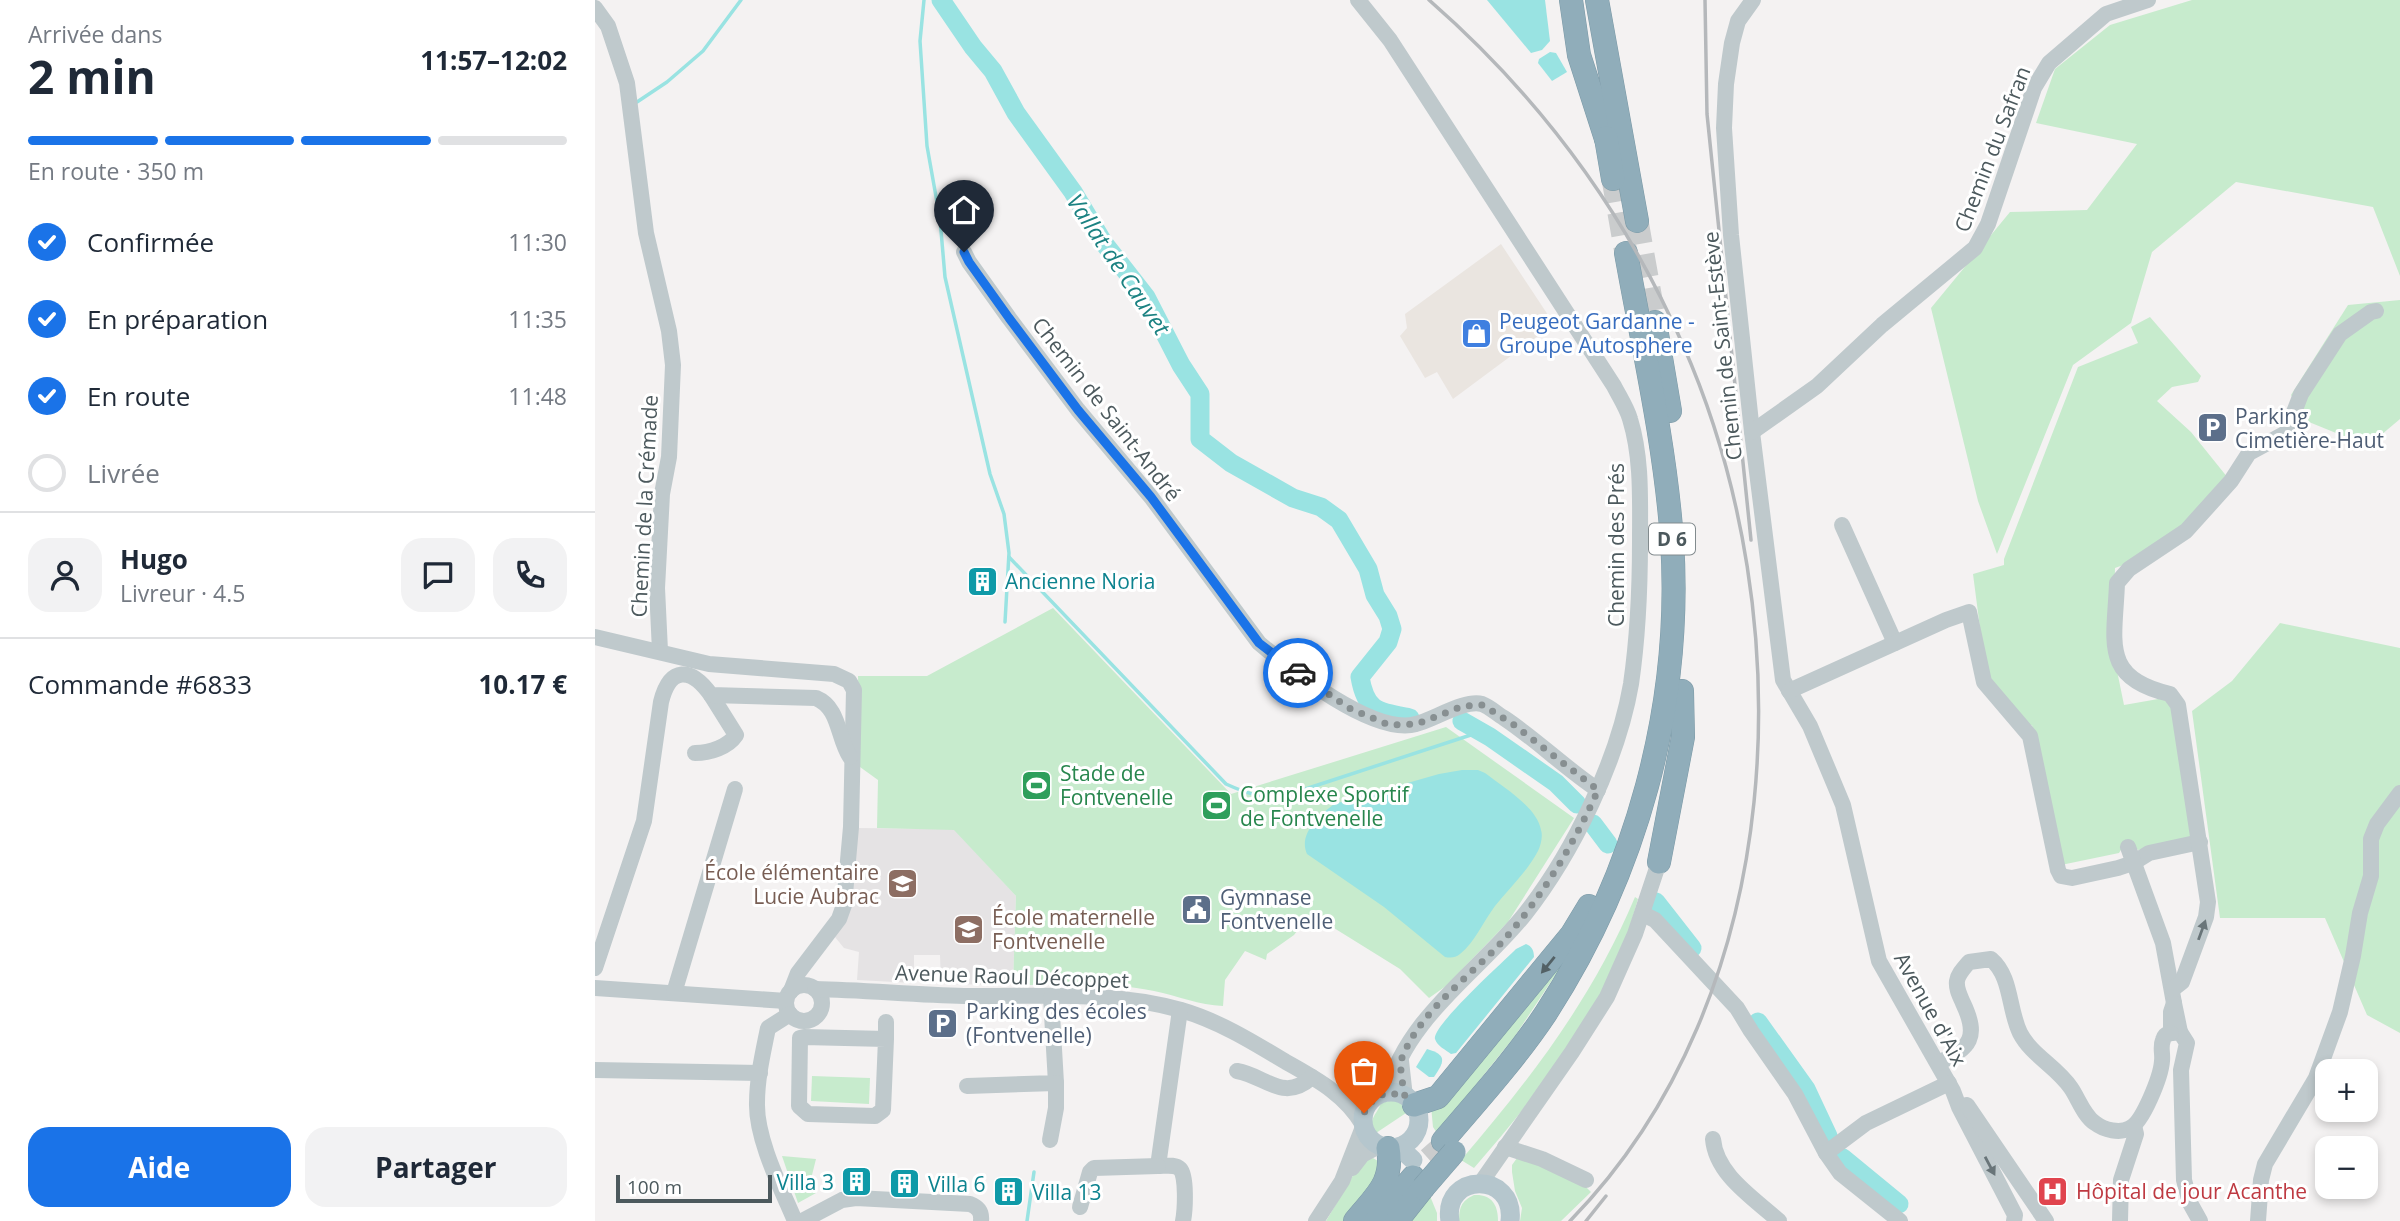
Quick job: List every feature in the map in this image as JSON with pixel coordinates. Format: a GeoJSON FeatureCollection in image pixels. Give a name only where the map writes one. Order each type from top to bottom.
{"type":"FeatureCollection","features":[{"type":"Feature","properties":{"kind":"highway"},"geometry":{"type":"LineString","coordinates":[[1571,0],[1579,55],[1606,139]]}},
{"type":"Feature","properties":{"kind":"highway"},"geometry":{"type":"LineString","coordinates":[[1583,0],[1613,178]]}},
{"type":"Feature","properties":{"kind":"highway"},"geometry":{"type":"LineString","coordinates":[[1597,0],[1635,211],[1627,103],[1612,0]]}},
{"type":"Feature","properties":{"kind":"highway","name":"D 6"},"geometry":{"type":"LineString","coordinates":[[1376,1221],[1421,1157],[1516,1055],[1566,980],[1610,893],[1636,825],[1649,779],[1666,690],[1672,637],[1672,541],[1661,449],[1626,253]]}},
{"type":"Feature","properties":{"kind":"highway","name":"D 6"},"geometry":{"type":"LineString","coordinates":[[1397,1221],[1421,1157],[1546,1038],[1604,943],[1629,889],[1664,781],[1682,691],[1688,600],[1686,526],[1681,478],[1655,322]]}},
{"type":"Feature","properties":{"kind":"highway"},"geometry":{"type":"LineString","coordinates":[[1659,862],[1683,737],[1682,691]]}},
{"type":"Feature","properties":{"kind":"highway"},"geometry":{"type":"LineString","coordinates":[[1396,1097],[1438,1097],[1572,934],[1600,888],[1618,850],[1636,825]]}},
{"type":"Feature","properties":{"kind":"highway"},"geometry":{"type":"LineString","coordinates":[[1355,1221],[1386,1183],[1391,1163],[1421,1157]]}},
{"type":"Feature","properties":{"kind":"main road"},"geometry":{"type":"LineString","coordinates":[[1450,1213],[1421,1157],[1419,1121],[1396,1097],[1370,1102],[1364,1113],[1363,1126],[1367,1135],[1421,1157],[1474,1184],[1492,1185],[1504,1194],[1511,1210],[1510,1221]]}},
{"type":"Feature","properties":{"kind":"main road"},"geometry":{"type":"LineString","coordinates":[[1450,1213],[1460,1190],[1474,1184]]}},
{"type":"Feature","properties":{"kind":"street","name":"Chemin des Prés"},"geometry":{"type":"LineString","coordinates":[[1358,0],[1390,40],[1614,386],[1629,416],[1636,440],[1640,477],[1637,634],[1630,686],[1598,790],[1566,853],[1527,912],[1422,1022],[1401,1057],[1396,1097]]}},
{"type":"Feature","properties":{"kind":"street","name":"Chemin de Saint-Estève"},"geometry":{"type":"LineString","coordinates":[[1753,0],[1742,13],[1735,32],[1724,105],[1731,235],[1752,432],[1783,680],[1789,691]]}},
{"type":"Feature","properties":{"kind":"street","name":"Chemin du Safran"},"geometry":{"type":"LineString","coordinates":[[1752,432],[1807,395],[1882,325],[1975,248],[1988,224],[2034,88],[2049,62],[2106,14],[2148,0]]}},
{"type":"Feature","properties":{"kind":"street","name":"Chemin de la Crémade"},"geometry":{"type":"LineString","coordinates":[[595,8],[608,26],[627,83],[646,233],[669,331],[673,365],[669,457],[662,494],[657,588],[660,651]]}},
{"type":"Feature","properties":{"kind":"street","name":"Chemin de Saint-André"},"geometry":{"type":"LineString","coordinates":[[964,252],[1009,318],[1078,410],[1151,497],[1259,643],[1349,708],[1389,725],[1417,724],[1463,706],[1483,705],[1514,725],[1598,790]]}},
{"type":"Feature","properties":{"kind":"street"},"geometry":{"type":"LineString","coordinates":[[2173,996],[2182,982],[2206,918],[2208,902],[2200,842],[2178,705],[2170,694],[2146,689],[2122,670],[2115,648],[2117,583],[2129,569],[2186,531],[2231,481],[2249,453],[2286,433],[2301,394],[2340,334],[2376,311]]}},
{"type":"Feature","properties":{"kind":"street"},"geometry":{"type":"LineString","coordinates":[[1842,525],[1895,643]]}},
{"type":"Feature","properties":{"kind":"street"},"geometry":{"type":"LineString","coordinates":[[1789,691],[1969,612],[1984,682],[2030,736],[2061,876],[2072,878],[2118,868],[2150,853],[2200,842]]}},
{"type":"Feature","properties":{"kind":"street"},"geometry":{"type":"LineString","coordinates":[[595,637],[709,664],[834,674],[849,681],[854,690],[853,761],[849,863],[844,905],[839,919],[799,973],[789,1002],[799,1021],[810,1020],[819,1014],[816,993],[805,967]]}},
{"type":"Feature","properties":{"kind":"street"},"geometry":{"type":"LineString","coordinates":[[595,968],[644,821],[664,689],[675,677],[689,674],[711,695],[736,735],[733,740],[715,750],[695,753]]}},
{"type":"Feature","properties":{"kind":"street","name":"Avenue d'Aix"},"geometry":{"type":"LineString","coordinates":[[1789,691],[1810,726],[1843,806],[1879,961],[1951,1087],[2015,1215],[2014,1221]]}},
{"type":"Feature","properties":{"kind":"street"},"geometry":{"type":"LineString","coordinates":[[711,695],[816,698],[825,702],[831,709],[853,761]]}},
{"type":"Feature","properties":{"kind":"street"},"geometry":{"type":"LineString","coordinates":[[674,993],[735,789]]}},
{"type":"Feature","properties":{"kind":"street"},"geometry":{"type":"LineString","coordinates":[[2258,1221],[2265,1164],[2316,1077],[2340,1012],[2360,914],[2371,876],[2371,839],[2377,824],[2400,793]]}},
{"type":"Feature","properties":{"kind":"street"},"geometry":{"type":"LineString","coordinates":[[2128,847],[2163,943],[2173,996],[2175,1032],[2187,1043],[2181,1070],[2183,1180],[2190,1203],[2200,1221]]}},
{"type":"Feature","properties":{"kind":"street"},"geometry":{"type":"LineString","coordinates":[[1474,1184],[1504,1150],[1607,996],[1643,914],[1659,862]]}},
{"type":"Feature","properties":{"kind":"street"},"geometry":{"type":"LineString","coordinates":[[1643,914],[1655,920],[1737,1008],[1795,1094],[1840,1172],[1900,1221]]}},
{"type":"Feature","properties":{"kind":"street"},"geometry":{"type":"LineString","coordinates":[[1635,934],[1655,930],[1665,933]]}},
{"type":"Feature","properties":{"kind":"street"},"geometry":{"type":"LineString","coordinates":[[1938,1063],[1966,1046],[1973,1033],[1972,1021],[1958,992],[1957,981],[1961,971],[1969,962],[1990,959],[2003,974],[2014,1017],[2026,1044],[2060,1073],[2091,1121],[2103,1129],[2117,1131],[2134,1126],[2144,1112],[2159,1074],[2163,1039],[2175,1032]]}},
{"type":"Feature","properties":{"kind":"street"},"geometry":{"type":"LineString","coordinates":[[795,1221],[760,1128],[757,1105],[768,1028],[789,1002],[797,987],[816,993]]}},
{"type":"Feature","properties":{"kind":"street"},"geometry":{"type":"LineString","coordinates":[[595,988],[789,1002]]}},
{"type":"Feature","properties":{"kind":"street","name":"Avenue Raoul Décoppet"},"geometry":{"type":"LineString","coordinates":[[816,993],[1113,998],[1180,1010],[1203,1017],[1238,1034],[1338,1093],[1356,1112],[1363,1126]]}},
{"type":"Feature","properties":{"kind":"street"},"geometry":{"type":"LineString","coordinates":[[1050,1140],[1056,1108],[1051,996]]}},
{"type":"Feature","properties":{"kind":"street"},"geometry":{"type":"LineString","coordinates":[[1158,1166],[1180,1010]]}},
{"type":"Feature","properties":{"kind":"street"},"geometry":{"type":"LineString","coordinates":[[886,1022],[886,1039],[883,1110],[880,1114],[808,1114],[802,1111],[799,1106],[800,1038],[886,1039]]}},
{"type":"Feature","properties":{"kind":"street"},"geometry":{"type":"LineString","coordinates":[[595,1070],[760,1073]]}},
{"type":"Feature","properties":{"kind":"street"},"geometry":{"type":"LineString","coordinates":[[1237,1071],[1283,1089],[1295,1089],[1312,1077]]}},
{"type":"Feature","properties":{"kind":"street"},"geometry":{"type":"LineString","coordinates":[[967,1086],[1056,1083]]}},
{"type":"Feature","properties":{"kind":"street"},"geometry":{"type":"LineString","coordinates":[[1828,1151],[1866,1123],[1951,1087],[1971,1110],[2046,1221]]}},
{"type":"Feature","properties":{"kind":"street","name":"Avenue Raoul Décoppet"},"geometry":{"type":"LineString","coordinates":[[1338,1093],[1359,1097],[1396,1097]]}},
{"type":"Feature","properties":{"kind":"street"},"geometry":{"type":"LineString","coordinates":[[1342,1181],[1363,1126]]}},
{"type":"Feature","properties":{"kind":"street"},"geometry":{"type":"LineString","coordinates":[[2120,1221],[2121,1180],[2136,1134],[2134,1126]]}},
{"type":"Feature","properties":{"kind":"street"},"geometry":{"type":"LineString","coordinates":[[1713,1139],[1714,1153],[1722,1168],[1779,1221]]}},
{"type":"Feature","properties":{"kind":"street"},"geometry":{"type":"LineString","coordinates":[[1504,1150],[1542,1158],[1586,1180]]}},
{"type":"Feature","properties":{"kind":"street"},"geometry":{"type":"LineString","coordinates":[[1504,1150],[1501,1185],[1504,1194]]}},
{"type":"Feature","properties":{"kind":"street"},"geometry":{"type":"LineString","coordinates":[[1316,1221],[1362,1155],[1421,1157]]}},
{"type":"Feature","properties":{"kind":"street"},"geometry":{"type":"LineString","coordinates":[[1080,1207],[1090,1172],[1094,1168],[1173,1166],[1183,1173],[1183,1221]]}},
{"type":"Feature","properties":{"kind":"street"},"geometry":{"type":"LineString","coordinates":[[802,1221],[842,1200],[856,1198],[970,1204],[977,1207],[982,1214],[981,1221]]}},
{"type":"Feature","properties":{"kind":"shaded area"},"geometry":{"type":"Polygon","coordinates":[[[1501,244],[1554,324],[1453,399],[1437,372],[1425,378],[1400,336],[1407,328],[1405,314],[1501,244]]]}},
{"type":"Feature","properties":{"kind":"shaded area"},"geometry":{"type":"Polygon","coordinates":[[[857,828],[954,829],[1016,896],[1013,985],[941,984],[940,955],[914,955],[914,983],[857,980],[859,952],[844,948],[835,937],[857,828]]]}},
{"type":"Feature","properties":{"kind":"green space"},"geometry":{"type":"Polygon","coordinates":[[[2192,0],[2400,0],[2400,276],[2373,207],[2236,182],[2152,252],[2131,323],[2073,365],[1997,554],[1978,501],[1931,308],[2010,212],[2087,210],[2137,144],[2036,123],[2055,69],[2110,25],[2192,0]]]}},
{"type":"Feature","properties":{"kind":"green space"},"geometry":{"type":"Polygon","coordinates":[[[2400,300],[2400,419],[2368,446],[2304,420],[2291,395],[2348,305],[2400,300]]]}},
{"type":"Feature","properties":{"kind":"green space"},"geometry":{"type":"Polygon","coordinates":[[[2150,317],[2201,376],[2198,382],[2172,387],[2157,401],[2191,432],[2228,478],[2181,528],[2129,563],[2115,568],[2113,651],[2124,705],[2164,698],[2170,702],[2196,839],[2138,850],[2134,846],[2122,848],[2119,853],[2061,865],[2032,725],[2025,726],[1987,682],[1973,574],[2004,565],[2004,559],[2078,367],[2138,343],[2131,327],[2150,317]]]}},
{"type":"Feature","properties":{"kind":"green space","name":"Complexe Sportif de Fontvenelle"},"geometry":{"type":"Polygon","coordinates":[[[1053,608],[1231,794],[1446,727],[1574,818],[1508,922],[1446,986],[1429,998],[1400,969],[1313,915],[1310,919],[1307,918],[1294,935],[1267,954],[1266,960],[1245,951],[1225,980],[1223,1006],[1119,986],[1013,985],[1016,896],[954,830],[877,828],[878,780],[860,767],[858,676],[927,676],[1053,608]]]}},
{"type":"Feature","properties":{"kind":"green space"},"geometry":{"type":"Polygon","coordinates":[[[2280,623],[2400,648],[2400,1033],[2367,1015],[2325,918],[2220,918],[2192,711],[2232,681],[2280,623]]]}},
{"type":"Feature","properties":{"kind":"green space"},"geometry":{"type":"Polygon","coordinates":[[[1635,897],[1638,899],[1617,961],[1600,996],[1568,1048],[1532,1098],[1474,1168],[1461,1160],[1559,1036],[1600,969],[1635,897]]]}},
{"type":"Feature","properties":{"kind":"green space"},"geometry":{"type":"Polygon","coordinates":[[[1568,949],[1558,974],[1515,1036],[1437,1133],[1433,1127],[1431,1106],[1568,949]]]}},
{"type":"Feature","properties":{"kind":"green space"},"geometry":{"type":"Polygon","coordinates":[[[812,1076],[870,1078],[869,1104],[811,1101],[812,1076]]]}},
{"type":"Feature","properties":{"kind":"green space"},"geometry":{"type":"Polygon","coordinates":[[[1393,1100],[1400,1102],[1409,1111],[1376,1133],[1372,1125],[1373,1118],[1381,1103],[1393,1100]]]}},
{"type":"Feature","properties":{"kind":"green space"},"geometry":{"type":"Polygon","coordinates":[[[782,1156],[816,1159],[811,1179],[816,1193],[798,1203],[782,1156]]]}},
{"type":"Feature","properties":{"kind":"green space"},"geometry":{"type":"Polygon","coordinates":[[[1373,1158],[1386,1166],[1346,1221],[1326,1221],[1361,1162],[1373,1158]]]}},
{"type":"Feature","properties":{"kind":"green space"},"geometry":{"type":"Polygon","coordinates":[[[1517,1158],[1583,1184],[1591,1192],[1561,1221],[1520,1221],[1522,1208],[1515,1191],[1512,1172],[1512,1165],[1517,1158]]]}},
{"type":"Feature","properties":{"kind":"green space"},"geometry":{"type":"Polygon","coordinates":[[[1474,1195],[1485,1196],[1492,1201],[1497,1210],[1498,1221],[1459,1221],[1462,1205],[1474,1195]]]}},
{"type":"Feature","properties":{"kind":"green space"},"geometry":{"type":"Polygon","coordinates":[[[1430,1196],[1437,1213],[1437,1221],[1410,1221],[1430,1196]]]}},
{"type":"Feature","properties":{"kind":"water"},"geometry":{"type":"Polygon","coordinates":[[[1487,0],[1545,0],[1550,41],[1542,50],[1531,53],[1487,0]]]}},
{"type":"Feature","properties":{"kind":"water"},"geometry":{"type":"Polygon","coordinates":[[[1550,52],[1556,53],[1567,72],[1552,81],[1538,63],[1539,59],[1550,52]]]}},
{"type":"Feature","properties":{"kind":"water"},"geometry":{"type":"Polygon","coordinates":[[[1462,770],[1485,773],[1518,798],[1533,813],[1542,838],[1534,859],[1495,906],[1470,944],[1455,957],[1449,958],[1384,907],[1307,854],[1305,839],[1311,826],[1334,804],[1462,770]]]}},
{"type":"Feature","properties":{"kind":"water"},"geometry":{"type":"Polygon","coordinates":[[[1526,944],[1532,949],[1534,957],[1456,1053],[1451,1054],[1440,1046],[1435,1039],[1444,1022],[1516,949],[1526,944]]]}},
{"type":"Feature","properties":{"kind":"water"},"geometry":{"type":"Polygon","coordinates":[[[1427,1049],[1438,1054],[1442,1060],[1434,1077],[1429,1077],[1416,1067],[1427,1049]]]}},
{"type":"Feature","properties":{"kind":"waterway"},"geometry":{"type":"LineString","coordinates":[[637,102],[667,82],[703,51],[741,0]]}},
{"type":"Feature","properties":{"kind":"waterway"},"geometry":{"type":"LineString","coordinates":[[924,0],[920,41],[927,146],[940,219],[945,277],[990,474],[1004,514],[1009,553],[1005,622]]}},
{"type":"Feature","properties":{"kind":"waterway","name":"Vallat de Cauvet"},"geometry":{"type":"LineString","coordinates":[[941,0],[993,71],[1016,113],[1073,192],[1103,242],[1146,297],[1181,365],[1200,394],[1200,439],[1231,463],[1293,498],[1321,507],[1339,520],[1368,569],[1375,595],[1388,616],[1392,629],[1388,642],[1360,677],[1363,689],[1375,708],[1410,718]]}},
{"type":"Feature","properties":{"kind":"waterway"},"geometry":{"type":"LineString","coordinates":[[1009,557],[1226,784],[1242,791],[1263,796],[1287,795],[1480,732]]}},
{"type":"Feature","properties":{"kind":"waterway","name":"Vallat de Cauvet"},"geometry":{"type":"LineString","coordinates":[[1462,721],[1556,783],[1577,804]]}},
{"type":"Feature","properties":{"kind":"waterway","name":"Vallat de Cauvet"},"geometry":{"type":"LineString","coordinates":[[1593,824],[1608,844]]}},
{"type":"Feature","properties":{"kind":"waterway","name":"Vallat de Cauvet"},"geometry":{"type":"LineString","coordinates":[[1656,902],[1692,948]]}},
{"type":"Feature","properties":{"kind":"waterway","name":"Vallat de Cauvet"},"geometry":{"type":"LineString","coordinates":[[1758,1022],[1806,1089],[1828,1136]]}},
{"type":"Feature","properties":{"kind":"waterway","name":"Vallat de Cauvet"},"geometry":{"type":"LineString","coordinates":[[1843,1158],[1899,1204]]}},
{"type":"Feature","properties":{"kind":"waterway"},"geometry":{"type":"LineString","coordinates":[[1027,1221],[1034,1172]]}},
{"type":"Feature","properties":{"kind":"tunnel"},"geometry":{"type":"LineString","coordinates":[[1613,179],[1626,253]]}},
{"type":"Feature","properties":{"kind":"tunnel"},"geometry":{"type":"LineString","coordinates":[[1637,221],[1655,322]]}},
{"type":"Feature","properties":{"kind":"tunnel"},"geometry":{"type":"LineString","coordinates":[[1428,1144],[1452,1171]]}},
{"type":"Feature","properties":{"kind":"railway"},"geometry":{"type":"LineString","coordinates":[[1429,0],[1469,37],[1543,116],[1606,202],[1634,248],[1683,345],[1722,452],[1747,566],[1758,684],[1754,802],[1734,918],[1697,1028],[1643,1130],[1570,1221]]}},
{"type":"Feature","properties":{"kind":"railway"},"geometry":{"type":"LineString","coordinates":[[1705,0],[1707,114],[1751,540]]}},
{"type":"Feature","properties":{"kind":"railway"},"geometry":{"type":"LineString","coordinates":[[1586,1221],[1606,1196]]}},
{"type":"Feature","properties":{"kind":"way so far"},"geometry":{"type":"LineString","coordinates":[[1298,673],[1349,708],[1389,725],[1417,724],[1478,703],[1514,725],[1598,790],[1566,853],[1527,912],[1422,1022],[1401,1057],[1405,1097],[1396,1093],[1380,1095],[1370,1102],[1364,1113]]}},
{"type":"Feature","properties":{"kind":"place","name":"Peugeot Gardanne - Groupe Autosphere"},"geometry":{"type":"Point","coordinates":[1476,333]}},
{"type":"Feature","properties":{"kind":"place","name":"Parking Cimetière-Haut"},"geometry":{"type":"Point","coordinates":[2212,428]}},
{"type":"Feature","properties":{"kind":"place","name":"Ancienne Noria"},"geometry":{"type":"Point","coordinates":[982,581]}},
{"type":"Feature","properties":{"kind":"place","name":"Stade de Fontvenelle"},"geometry":{"type":"Point","coordinates":[1037,785]}},
{"type":"Feature","properties":{"kind":"place","name":"Complexe Sportif de Fontvenelle"},"geometry":{"type":"Point","coordinates":[1217,806]}},
{"type":"Feature","properties":{"kind":"place","name":"École élémentaire Lucie Aubrac"},"geometry":{"type":"Point","coordinates":[902,884]}},
{"type":"Feature","properties":{"kind":"place","name":"Gymnase Fontvenelle"},"geometry":{"type":"Point","coordinates":[1197,909]}},
{"type":"Feature","properties":{"kind":"place","name":"École maternelle Fontvenelle"},"geometry":{"type":"Point","coordinates":[969,929]}},
{"type":"Feature","properties":{"kind":"place","name":"Parking des écoles (Fontvenelle)"},"geometry":{"type":"Point","coordinates":[943,1023]}},
{"type":"Feature","properties":{"kind":"place","name":"Villa 3"},"geometry":{"type":"Point","coordinates":[857,1182]}},
{"type":"Feature","properties":{"kind":"place","name":"Villa 6"},"geometry":{"type":"Point","coordinates":[905,1184]}},
{"type":"Feature","properties":{"kind":"place","name":"Hôpital de jour Acanthe"},"geometry":{"type":"Point","coordinates":[2053,1191]}},
{"type":"Feature","properties":{"kind":"place","name":"Villa 13"},"geometry":{"type":"Point","coordinates":[1009,1192]}},
{"type":"Feature","properties":{"kind":"route"},"geometry":{"type":"LineString","coordinates":[[964,252],[1009,318],[1078,410],[1151,497],[1259,643],[1298,673]]}}]}
